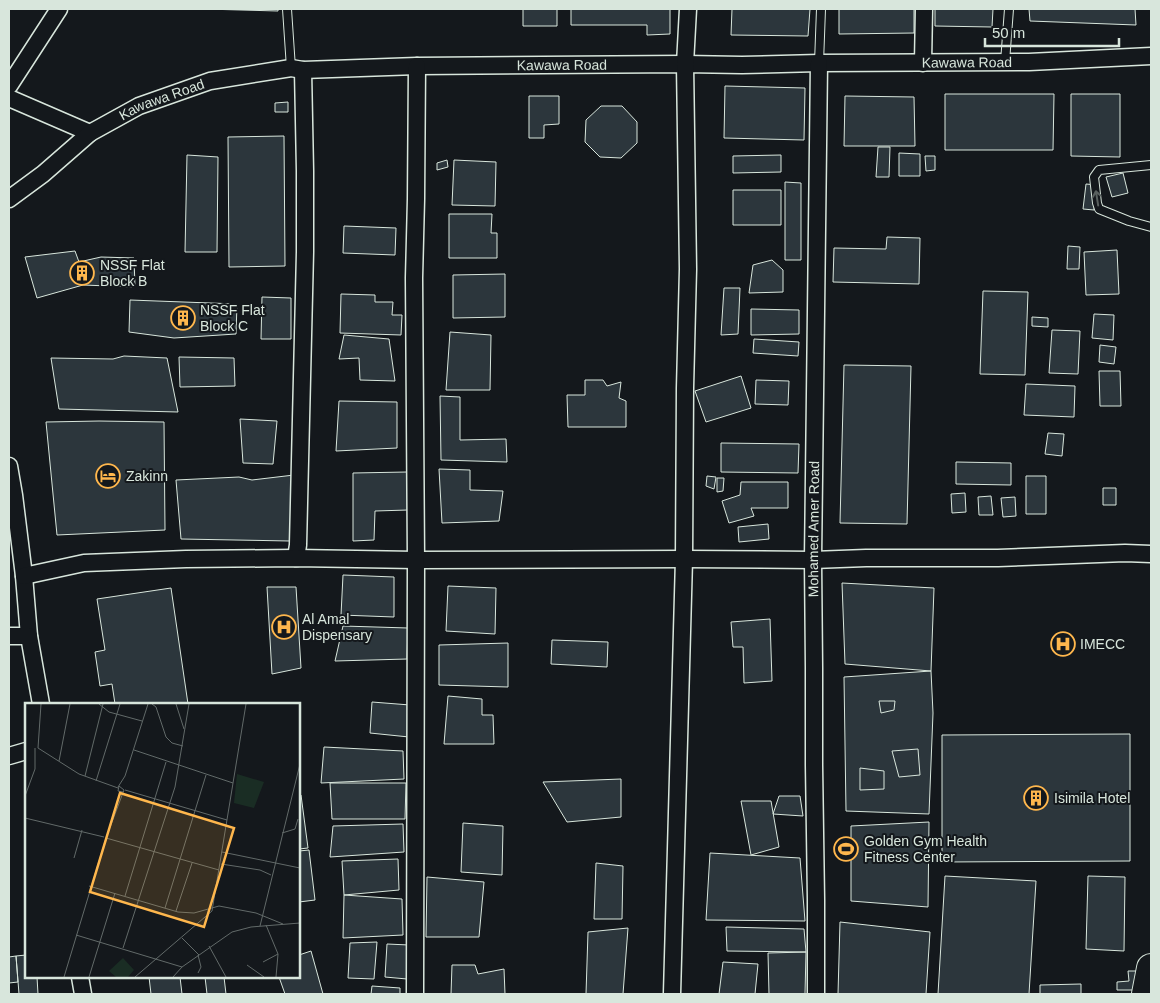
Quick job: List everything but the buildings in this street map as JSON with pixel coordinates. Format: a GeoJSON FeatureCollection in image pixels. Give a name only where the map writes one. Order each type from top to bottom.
{"type":"FeatureCollection","features":[{"type":"Feature","properties":{"kind":"highway"},"geometry":{"type":"LineString","coordinates":[[1146,994],[1151,968]]}},
{"type":"Feature","properties":{"kind":"street"},"geometry":{"type":"LineString","coordinates":[[9,86],[59,9]]}},
{"type":"Feature","properties":{"kind":"street"},"geometry":{"type":"LineString","coordinates":[[672,994],[684,559],[684,388],[688,269],[685,64],[688,9]]}},
{"type":"Feature","properties":{"kind":"street"},"geometry":{"type":"LineString","coordinates":[[923,63],[924,9]]}},
{"type":"Feature","properties":{"kind":"street","name":"Kawawa Road"},"geometry":{"type":"LineString","coordinates":[[9,199],[43,174],[90,133],[139,106],[210,81],[297,69],[417,66],[1005,62],[1151,56]]}},
{"type":"Feature","properties":{"kind":"street","name":"Mohamed Amer Road"},"geometry":{"type":"LineString","coordinates":[[816,994],[813,560],[819,63]]}},
{"type":"Feature","properties":{"kind":"street"},"geometry":{"type":"LineString","coordinates":[[415,994],[416,560],[414,278],[417,66]]}},
{"type":"Feature","properties":{"kind":"street"},"geometry":{"type":"LineString","coordinates":[[296,558],[298,545],[305,252],[305,171],[297,69]]}},
{"type":"Feature","properties":{"kind":"street"},"geometry":{"type":"LineString","coordinates":[[9,98],[90,133]]}},
{"type":"Feature","properties":{"kind":"street"},"geometry":{"type":"LineString","coordinates":[[9,466],[24,576],[29,636],[41,703]]}},
{"type":"Feature","properties":{"kind":"street"},"geometry":{"type":"LineString","coordinates":[[24,576],[84,563],[186,559],[813,560],[1151,554]]}},
{"type":"Feature","properties":{"kind":"street"},"geometry":{"type":"LineString","coordinates":[[9,636],[29,636]]}},
{"type":"Feature","properties":{"kind":"street"},"geometry":{"type":"LineString","coordinates":[[9,756],[25,751]]}},
{"type":"Feature","properties":{"kind":"street"},"geometry":{"type":"LineString","coordinates":[[80,978],[83,994]]}},
{"type":"Feature","properties":{"kind":"lane"},"geometry":{"type":"LineString","coordinates":[[287,9],[297,69]]}},
{"type":"Feature","properties":{"kind":"lane"},"geometry":{"type":"LineString","coordinates":[[819,63],[821,9]]}},
{"type":"Feature","properties":{"kind":"lane"},"geometry":{"type":"LineString","coordinates":[[1005,62],[1009,9]]}},
{"type":"Feature","properties":{"kind":"lane"},"geometry":{"type":"LineString","coordinates":[[1151,165],[1099,170],[1094,177],[1099,209],[1129,221],[1151,227]]}},
{"type":"Feature","properties":{"kind":"place","name":"NSSF Flat Block B"},"geometry":{"type":"Point","coordinates":[82,273]}},
{"type":"Feature","properties":{"kind":"place","name":"NSSF Flat Block C"},"geometry":{"type":"Point","coordinates":[183,318]}},
{"type":"Feature","properties":{"kind":"place","name":"Zakinn"},"geometry":{"type":"Point","coordinates":[108,476]}},
{"type":"Feature","properties":{"kind":"place","name":"Al Amal Dispensary"},"geometry":{"type":"Point","coordinates":[284,627]}},
{"type":"Feature","properties":{"kind":"place","name":"IMECC"},"geometry":{"type":"Point","coordinates":[1063,644]}},
{"type":"Feature","properties":{"kind":"place","name":"Isimila Hotel"},"geometry":{"type":"Point","coordinates":[1036,798]}},
{"type":"Feature","properties":{"kind":"place","name":"Golden Gym Health Fitness Center"},"geometry":{"type":"Point","coordinates":[846,849]}}]}
